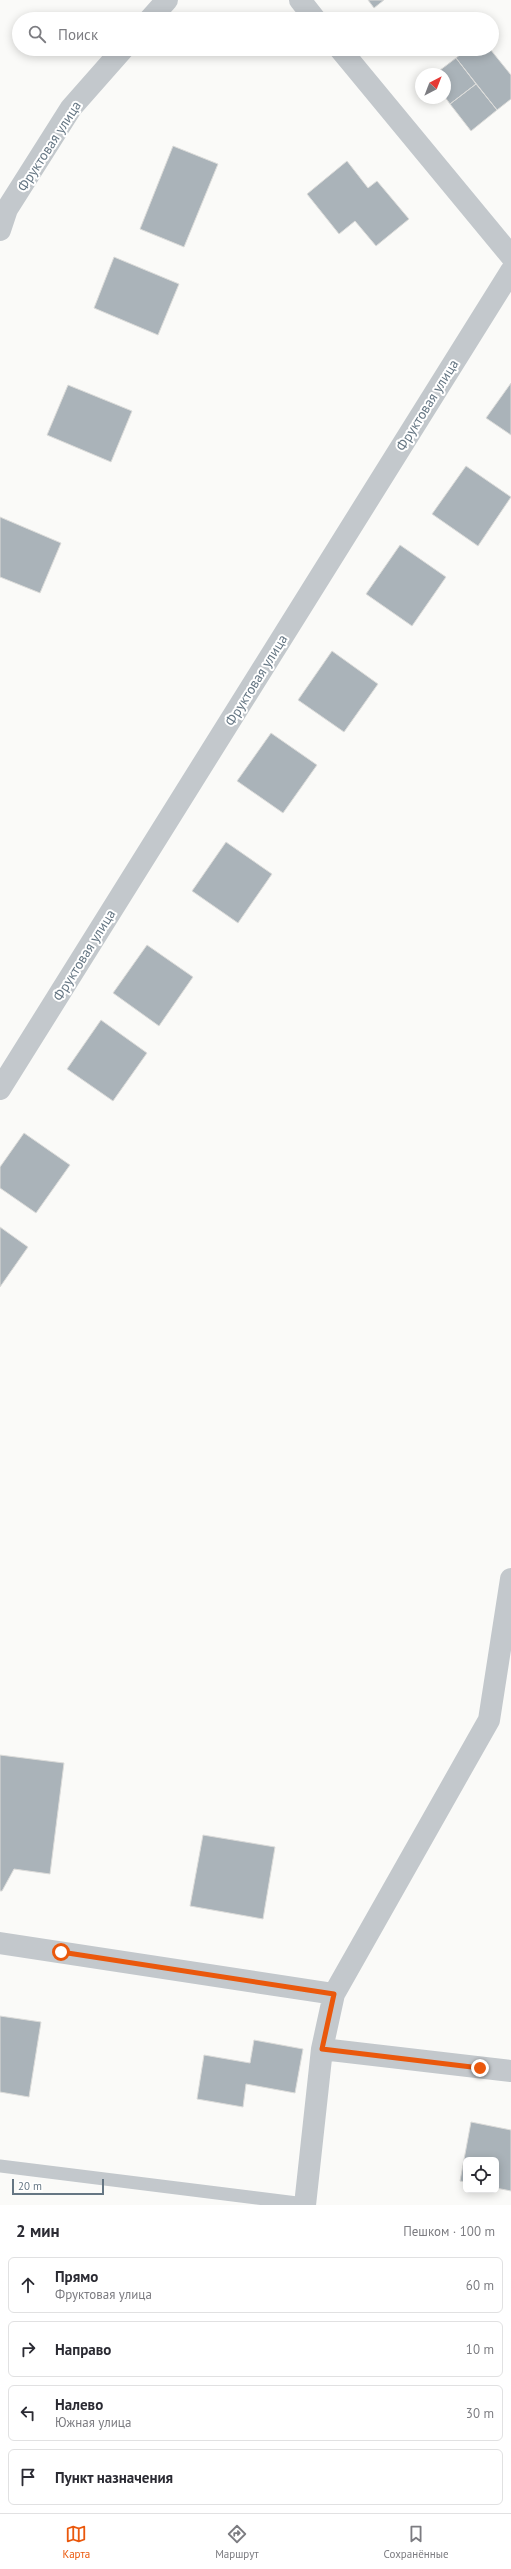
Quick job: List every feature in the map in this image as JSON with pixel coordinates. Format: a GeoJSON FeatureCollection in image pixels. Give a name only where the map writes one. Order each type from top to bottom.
{"type":"FeatureCollection","features":[{"type":"Feature","properties":{"kind":"street"},"geometry":{"type":"LineString","coordinates":[[156,12],[167,0]]}},
{"type":"Feature","properties":{"kind":"street"},"geometry":{"type":"LineString","coordinates":[[300,0],[309,12]]}},
{"type":"Feature","properties":{"kind":"street","name":"Фруктовая улица"},"geometry":{"type":"LineString","coordinates":[[0,230],[7,209],[71,108],[117,56]]}},
{"type":"Feature","properties":{"kind":"street"},"geometry":{"type":"LineString","coordinates":[[346,56],[511,256]]}},
{"type":"Feature","properties":{"kind":"street","name":"Фруктовая улица"},"geometry":{"type":"LineString","coordinates":[[0,1089],[511,270]]}},
{"type":"Feature","properties":{"kind":"street"},"geometry":{"type":"LineString","coordinates":[[305,2205],[322,2049],[334,1994],[489,1720],[511,1579]]}},
{"type":"Feature","properties":{"kind":"street"},"geometry":{"type":"LineString","coordinates":[[0,1943],[334,1994]]}},
{"type":"Feature","properties":{"kind":"street"},"geometry":{"type":"LineString","coordinates":[[322,2049],[511,2071]]}},
{"type":"Feature","properties":{"kind":"lane"},"geometry":{"type":"LineString","coordinates":[[0,2166],[305,2205]]}},
{"type":"Feature","properties":{"kind":"building"},"geometry":{"type":"Polygon","coordinates":[[[368,0],[384,0],[374,8],[368,0]]]}},
{"type":"Feature","properties":{"kind":"building"},"geometry":{"type":"Polygon","coordinates":[[[458,56],[496,56],[511,75],[511,99],[497,110],[456,58],[458,56]]]}},
{"type":"Feature","properties":{"kind":"building"},"geometry":{"type":"Polygon","coordinates":[[[456,58],[476,84],[451,103],[451,68],[443,68],[456,58]]]}},
{"type":"Feature","properties":{"kind":"building"},"geometry":{"type":"Polygon","coordinates":[[[476,84],[497,110],[471,131],[450,104],[476,84]]]}},
{"type":"Feature","properties":{"kind":"building"},"geometry":{"type":"Polygon","coordinates":[[[173,146],[218,164],[184,247],[140,229],[173,146]]]}},
{"type":"Feature","properties":{"kind":"building"},"geometry":{"type":"Polygon","coordinates":[[[347,161],[368,188],[377,181],[409,219],[376,246],[355,221],[339,234],[307,194],[347,161]]]}},
{"type":"Feature","properties":{"kind":"building"},"geometry":{"type":"Polygon","coordinates":[[[114,257],[179,284],[158,335],[94,308],[114,257]]]}},
{"type":"Feature","properties":{"kind":"building"},"geometry":{"type":"Polygon","coordinates":[[[511,383],[511,435],[486,418],[511,383]]]}},
{"type":"Feature","properties":{"kind":"building"},"geometry":{"type":"Polygon","coordinates":[[[68,385],[132,411],[111,462],[47,435],[68,385]]]}},
{"type":"Feature","properties":{"kind":"building"},"geometry":{"type":"Polygon","coordinates":[[[466,466],[511,497],[478,546],[432,514],[466,466]]]}},
{"type":"Feature","properties":{"kind":"building"},"geometry":{"type":"Polygon","coordinates":[[[0,517],[61,543],[40,593],[0,577],[0,517]]]}},
{"type":"Feature","properties":{"kind":"building"},"geometry":{"type":"Polygon","coordinates":[[[400,545],[446,577],[412,626],[366,594],[400,545]]]}},
{"type":"Feature","properties":{"kind":"building"},"geometry":{"type":"Polygon","coordinates":[[[332,651],[378,684],[344,732],[298,700],[332,651]]]}},
{"type":"Feature","properties":{"kind":"building"},"geometry":{"type":"Polygon","coordinates":[[[271,733],[317,765],[283,813],[237,781],[271,733]]]}},
{"type":"Feature","properties":{"kind":"building"},"geometry":{"type":"Polygon","coordinates":[[[226,842],[272,874],[238,923],[192,891],[226,842]]]}},
{"type":"Feature","properties":{"kind":"building"},"geometry":{"type":"Polygon","coordinates":[[[147,945],[193,977],[159,1026],[113,993],[147,945]]]}},
{"type":"Feature","properties":{"kind":"building"},"geometry":{"type":"Polygon","coordinates":[[[101,1020],[147,1053],[113,1101],[67,1069],[101,1020]]]}},
{"type":"Feature","properties":{"kind":"building"},"geometry":{"type":"Polygon","coordinates":[[[24,1133],[70,1165],[36,1213],[0,1188],[0,1167],[24,1133]]]}},
{"type":"Feature","properties":{"kind":"building"},"geometry":{"type":"Polygon","coordinates":[[[0,1227],[28,1247],[0,1287],[0,1227]]]}},
{"type":"Feature","properties":{"kind":"building"},"geometry":{"type":"Polygon","coordinates":[[[0,1755],[64,1763],[50,1874],[14,1869],[2,1891],[0,1891],[0,1755]]]}},
{"type":"Feature","properties":{"kind":"building"},"geometry":{"type":"Polygon","coordinates":[[[203,1835],[275,1847],[263,1919],[190,1906],[203,1835]]]}},
{"type":"Feature","properties":{"kind":"building"},"geometry":{"type":"Polygon","coordinates":[[[0,2016],[41,2022],[29,2097],[0,2092],[0,2016]]]}},
{"type":"Feature","properties":{"kind":"building"},"geometry":{"type":"Polygon","coordinates":[[[254,2040],[303,2049],[295,2093],[246,2084],[243,2107],[197,2099],[204,2055],[250,2063],[254,2040]]]}},
{"type":"Feature","properties":{"kind":"building"},"geometry":{"type":"Polygon","coordinates":[[[471,2122],[511,2130],[511,2191],[499,2189],[499,2157],[464,2157],[471,2122]]]}},
{"type":"Feature","properties":{"kind":"building"},"geometry":{"type":"Polygon","coordinates":[[[463,2165],[463,2182],[460,2181],[463,2165]]]}},
{"type":"Feature","properties":{"kind":"route"},"geometry":{"type":"LineString","coordinates":[[61,1952],[334,1994],[322,2049],[480,2068]]}}]}
